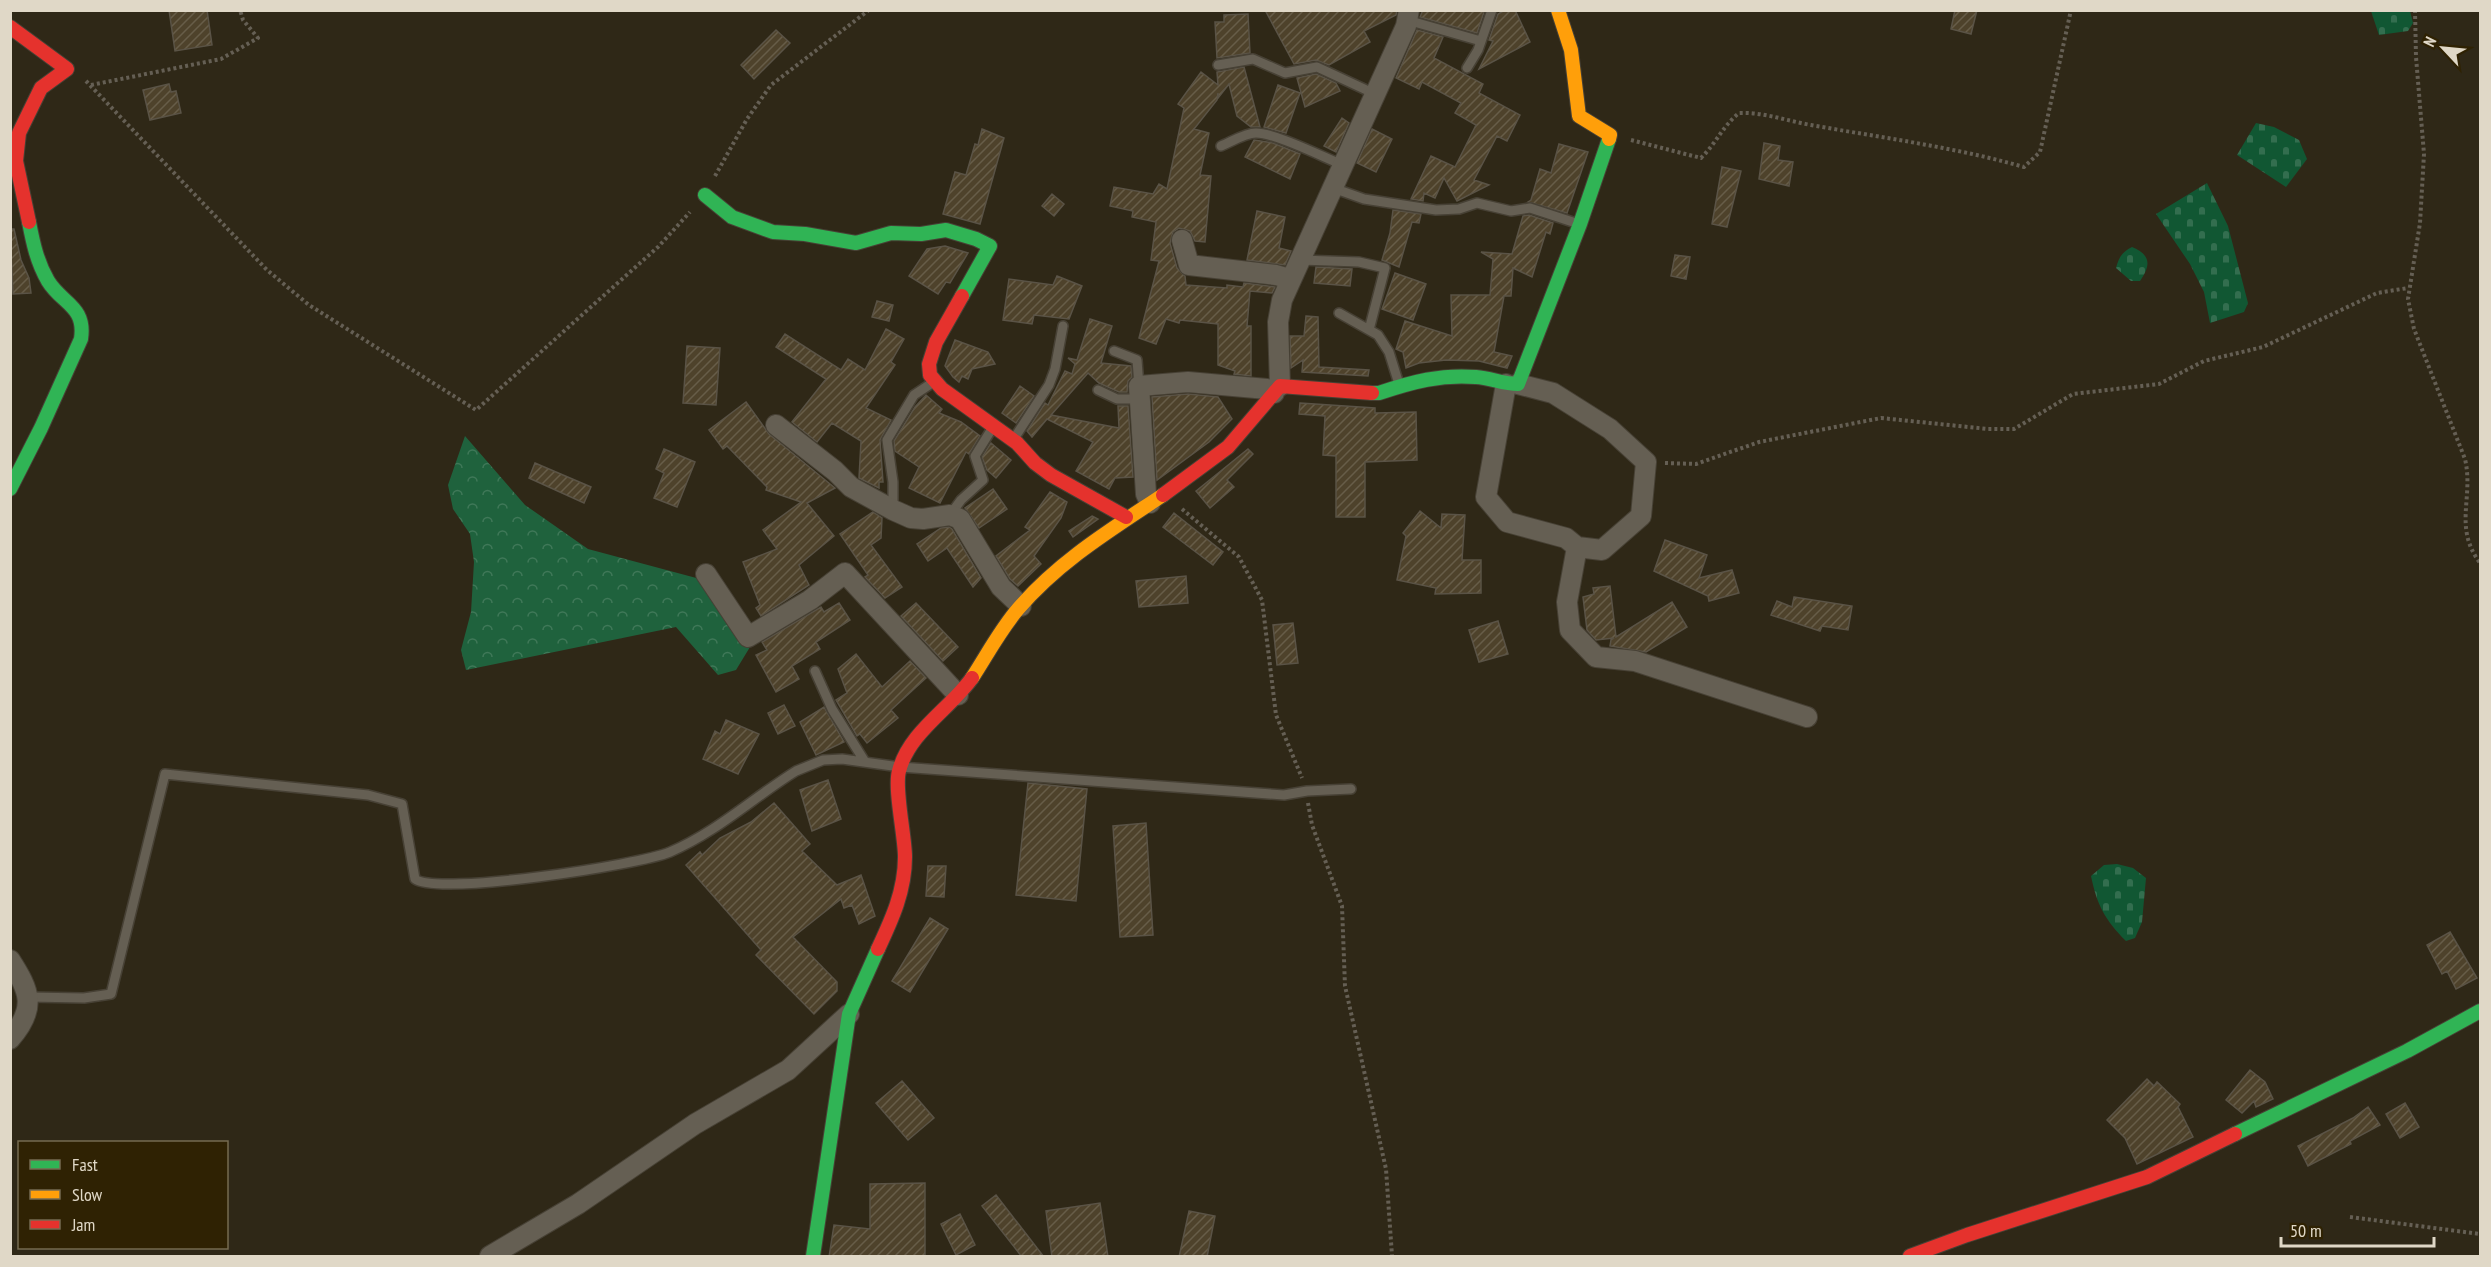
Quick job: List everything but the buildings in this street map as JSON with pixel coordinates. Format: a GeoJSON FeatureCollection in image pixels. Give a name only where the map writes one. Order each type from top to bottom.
{"type":"FeatureCollection","features":[{"type":"Feature","properties":{"kind":"street"},"geometry":{"type":"LineString","coordinates":[[1150,503],[1146,494],[1139,393],[1198,383],[1277,390],[1379,393],[1421,379],[1446,376],[1478,377],[1512,384],[1553,393],[1610,429],[1646,462],[1641,516],[1602,550],[1577,547],[1566,537],[1508,522],[1486,498],[1512,384],[1580,224],[1610,135],[1579,116],[1575,60],[1566,27],[1558,10]]}},
{"type":"Feature","properties":{"kind":"street"},"geometry":{"type":"LineString","coordinates":[[813,1257],[849,1014],[900,900],[905,859],[898,773],[909,746],[958,695],[1006,622],[1021,606],[1073,556],[1221,453],[1277,390],[1278,322],[1282,300],[1408,15]]}},
{"type":"Feature","properties":{"kind":"street"},"geometry":{"type":"LineString","coordinates":[[10,27],[67,69],[41,88],[33,101],[19,133],[13,161],[39,265],[49,283],[78,311],[82,326],[81,339],[41,428],[10,489]]}},
{"type":"Feature","properties":{"kind":"street"},"geometry":{"type":"LineString","coordinates":[[705,195],[732,217],[773,232],[805,234],[856,243],[891,232],[921,234],[946,230],[990,246],[936,342],[929,364],[930,375],[934,382],[1013,440],[1035,463],[1051,475],[1126,517]]}},
{"type":"Feature","properties":{"kind":"street"},"geometry":{"type":"LineString","coordinates":[[1182,240],[1190,265],[1276,275],[1290,279]]}},
{"type":"Feature","properties":{"kind":"street"},"geometry":{"type":"LineString","coordinates":[[776,425],[835,471],[851,487],[893,510],[911,518],[950,516],[960,519],[1001,587],[1021,606]]}},
{"type":"Feature","properties":{"kind":"street"},"geometry":{"type":"LineString","coordinates":[[1577,547],[1567,602],[1570,630],[1596,657],[1635,661],[1807,717]]}},
{"type":"Feature","properties":{"kind":"street"},"geometry":{"type":"LineString","coordinates":[[706,574],[748,637],[810,600],[845,573],[958,695]]}},
{"type":"Feature","properties":{"kind":"street"},"geometry":{"type":"LineString","coordinates":[[10,960],[23,980],[29,997],[21,1023],[10,1039]]}},
{"type":"Feature","properties":{"kind":"street"},"geometry":{"type":"LineString","coordinates":[[1910,1257],[1967,1235],[2147,1177],[2407,1051],[2481,1011]]}},
{"type":"Feature","properties":{"kind":"street"},"geometry":{"type":"LineString","coordinates":[[490,1257],[578,1204],[695,1124],[788,1070],[849,1014]]}},
{"type":"Feature","properties":{"kind":"lane"},"geometry":{"type":"LineString","coordinates":[[1467,68],[1481,41],[1492,10]]}},
{"type":"Feature","properties":{"kind":"lane"},"geometry":{"type":"LineString","coordinates":[[1408,15],[1481,41]]}},
{"type":"Feature","properties":{"kind":"lane"},"geometry":{"type":"LineString","coordinates":[[1218,65],[1253,60],[1286,73],[1317,67],[1375,94]]}},
{"type":"Feature","properties":{"kind":"lane"},"geometry":{"type":"LineString","coordinates":[[1221,146],[1250,135],[1262,134],[1343,165]]}},
{"type":"Feature","properties":{"kind":"lane"},"geometry":{"type":"LineString","coordinates":[[1333,188],[1364,199],[1436,210],[1460,209],[1477,203],[1511,211],[1530,208],[1580,224]]}},
{"type":"Feature","properties":{"kind":"lane"},"geometry":{"type":"LineString","coordinates":[[1300,260],[1359,262],[1385,267],[1369,330]]}},
{"type":"Feature","properties":{"kind":"lane"},"geometry":{"type":"LineString","coordinates":[[1340,313],[1378,336],[1389,352],[1400,386]]}},
{"type":"Feature","properties":{"kind":"lane"},"geometry":{"type":"LineString","coordinates":[[1013,440],[1049,385],[1055,369],[1063,326]]}},
{"type":"Feature","properties":{"kind":"lane"},"geometry":{"type":"LineString","coordinates":[[1098,390],[1117,399],[1139,393],[1137,360],[1114,351]]}},
{"type":"Feature","properties":{"kind":"lane"},"geometry":{"type":"LineString","coordinates":[[893,510],[893,482],[887,440],[914,395],[934,382]]}},
{"type":"Feature","properties":{"kind":"lane"},"geometry":{"type":"LineString","coordinates":[[950,516],[961,500],[983,480],[975,456],[994,426]]}},
{"type":"Feature","properties":{"kind":"lane"},"geometry":{"type":"LineString","coordinates":[[815,671],[832,709],[865,762]]}},
{"type":"Feature","properties":{"kind":"lane"},"geometry":{"type":"LineString","coordinates":[[29,997],[84,998],[111,994],[165,774],[368,795],[402,804],[415,879],[435,884],[516,879],[633,862],[657,856],[710,831],[777,783],[809,764],[831,759],[900,767],[1284,795],[1307,791],[1351,789]]}},
{"type":"Feature","properties":{"kind":"path"},"geometry":{"type":"LineString","coordinates":[[90,86],[221,59],[258,38],[243,20],[240,10]]}},
{"type":"Feature","properties":{"kind":"path"},"geometry":{"type":"LineString","coordinates":[[67,69],[90,86],[267,270],[309,304],[476,410],[658,247],[705,195],[747,119],[771,85],[868,10]]}},
{"type":"Feature","properties":{"kind":"path"},"geometry":{"type":"LineString","coordinates":[[1610,135],[1701,158],[1716,143],[1725,125],[1739,112],[1756,112],[1810,125],[1925,143],[2024,167],[2040,152],[2071,10]]}},
{"type":"Feature","properties":{"kind":"path"},"geometry":{"type":"LineString","coordinates":[[2415,10],[2416,57],[2424,154],[2420,223],[2408,288],[2409,311],[2465,459],[2468,477],[2464,514],[2466,535],[2471,551],[2481,563]]}},
{"type":"Feature","properties":{"kind":"path"},"geometry":{"type":"LineString","coordinates":[[1646,462],[1696,464],[1759,442],[1881,418],[1989,429],[2014,429],[2073,394],[2159,384],[2204,361],[2263,347],[2377,293],[2408,288]]}},
{"type":"Feature","properties":{"kind":"path"},"geometry":{"type":"LineString","coordinates":[[1172,489],[1182,509],[1239,557],[1262,600],[1276,715],[1307,791],[1312,825],[1342,906],[1345,986],[1386,1169],[1392,1257]]}},
{"type":"Feature","properties":{"kind":"path"},"geometry":{"type":"LineString","coordinates":[[2350,1217],[2481,1234]]}},
{"type":"Feature","properties":{"kind":"green space"},"geometry":{"type":"Polygon","coordinates":[[[2371,11],[2410,11],[2413,23],[2408,31],[2379,35],[2371,11]]]}},
{"type":"Feature","properties":{"kind":"green space"},"geometry":{"type":"Polygon","coordinates":[[[2256,123],[2274,127],[2299,140],[2307,159],[2286,187],[2237,155],[2256,123]]]}},
{"type":"Feature","properties":{"kind":"green space"},"geometry":{"type":"Polygon","coordinates":[[[2207,183],[2228,226],[2248,303],[2244,312],[2210,323],[2204,292],[2190,264],[2156,214],[2207,183]]]}},
{"type":"Feature","properties":{"kind":"green space"},"geometry":{"type":"Polygon","coordinates":[[[2132,247],[2143,253],[2147,261],[2146,270],[2140,281],[2131,281],[2116,268],[2121,255],[2132,247]]]}},
{"type":"Feature","properties":{"kind":"green space"},"geometry":{"type":"Polygon","coordinates":[[[465,436],[525,505],[588,549],[700,579],[719,601],[750,647],[736,670],[718,675],[676,627],[466,670],[461,650],[471,612],[474,562],[470,534],[453,509],[448,485],[465,436]]]}},
{"type":"Feature","properties":{"kind":"green space"},"geometry":{"type":"Polygon","coordinates":[[[2117,864],[2133,868],[2146,878],[2142,922],[2135,938],[2126,941],[2103,912],[2091,876],[2104,865],[2117,864]]]}},
{"type":"Feature","properties":{"kind":"traffic: fast"},"geometry":{"type":"LineString","coordinates":[[1372,393],[1427,380],[1463,376],[1518,384],[1580,224],[1609,139]]}},
{"type":"Feature","properties":{"kind":"traffic: fast"},"geometry":{"type":"LineString","coordinates":[[705,195],[732,217],[773,232],[805,234],[856,243],[891,233],[921,234],[946,230],[976,239],[990,246],[962,296]]}},
{"type":"Feature","properties":{"kind":"traffic: fast"},"geometry":{"type":"LineString","coordinates":[[10,489],[41,428],[81,339],[82,328],[80,319],[72,306],[48,281],[41,267],[29,222]]}},
{"type":"Feature","properties":{"kind":"traffic: fast"},"geometry":{"type":"LineString","coordinates":[[813,1256],[849,1014],[878,949]]}},
{"type":"Feature","properties":{"kind":"traffic: fast"},"geometry":{"type":"LineString","coordinates":[[2235,1134],[2407,1051],[2480,1011]]}},
{"type":"Feature","properties":{"kind":"traffic: slow"},"geometry":{"type":"LineString","coordinates":[[1558,10],[1571,50],[1579,116],[1610,135],[1609,139]]}},
{"type":"Feature","properties":{"kind":"traffic: slow"},"geometry":{"type":"LineString","coordinates":[[972,678],[1005,625],[1034,592],[1068,561],[1163,495]]}},
{"type":"Feature","properties":{"kind":"traffic: jam"},"geometry":{"type":"LineString","coordinates":[[10,27],[67,69],[41,88],[19,133],[16,161],[29,222]]}},
{"type":"Feature","properties":{"kind":"traffic: jam"},"geometry":{"type":"LineString","coordinates":[[962,296],[936,342],[929,364],[930,375],[942,389],[1017,443],[1035,463],[1051,475],[1126,517]]}},
{"type":"Feature","properties":{"kind":"traffic: jam"},"geometry":{"type":"LineString","coordinates":[[1163,495],[1228,447],[1280,386],[1372,393]]}},
{"type":"Feature","properties":{"kind":"traffic: jam"},"geometry":{"type":"LineString","coordinates":[[878,949],[897,904],[903,882],[905,848],[898,789],[899,771],[912,744],[972,678]]}},
{"type":"Feature","properties":{"kind":"traffic: jam"},"geometry":{"type":"LineString","coordinates":[[1910,1256],[1967,1235],[2147,1177],[2235,1134]]}}]}
